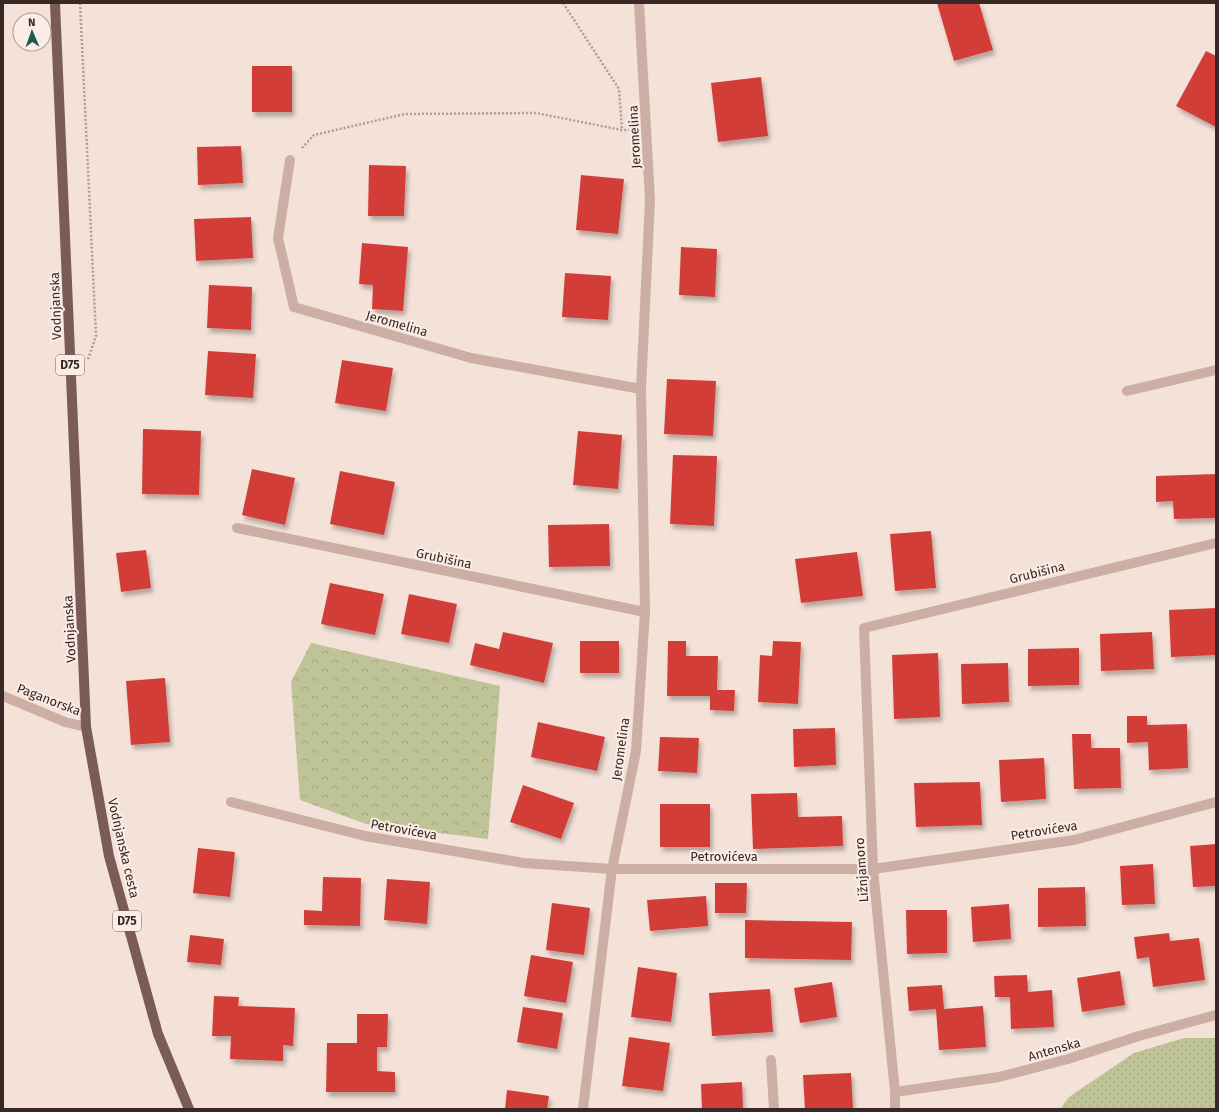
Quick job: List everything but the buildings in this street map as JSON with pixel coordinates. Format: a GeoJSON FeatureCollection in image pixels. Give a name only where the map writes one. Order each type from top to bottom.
{"type":"FeatureCollection","features":[{"type":"Feature","properties":{"kind":"main road","name":"Vodnjanska"},"geometry":{"type":"LineString","coordinates":[[54,3],[86,727]]}},
{"type":"Feature","properties":{"kind":"main road","name":"Vodnjanska cesta"},"geometry":{"type":"LineString","coordinates":[[86,727],[109,856],[158,1034],[189,1109]]}},
{"type":"Feature","properties":{"kind":"street","name":"Jeromelina"},"geometry":{"type":"LineString","coordinates":[[583,1109],[612,869],[636,751],[645,612],[641,389],[650,200],[639,3]]}},
{"type":"Feature","properties":{"kind":"street","name":"Jeromelina"},"geometry":{"type":"LineString","coordinates":[[290,160],[278,238],[294,306],[471,358],[641,389]]}},
{"type":"Feature","properties":{"kind":"street"},"geometry":{"type":"LineString","coordinates":[[1127,392],[1216,370]]}},
{"type":"Feature","properties":{"kind":"street","name":"Grubišina"},"geometry":{"type":"LineString","coordinates":[[238,528],[645,612]]}},
{"type":"Feature","properties":{"kind":"street","name":"Grubišina"},"geometry":{"type":"LineString","coordinates":[[864,628],[1216,543]]}},
{"type":"Feature","properties":{"kind":"street","name":"Ližnjamoro"},"geometry":{"type":"LineString","coordinates":[[864,628],[873,869],[895,1092],[895,1109]]}},
{"type":"Feature","properties":{"kind":"street","name":"Paganorska"},"geometry":{"type":"LineString","coordinates":[[3,696],[65,722],[86,727]]}},
{"type":"Feature","properties":{"kind":"street","name":"Petrovićeva"},"geometry":{"type":"LineString","coordinates":[[231,802],[365,836],[524,863],[612,869],[873,869],[1074,840],[1216,802]]}},
{"type":"Feature","properties":{"kind":"street","name":"Antenska"},"geometry":{"type":"LineString","coordinates":[[895,1092],[999,1077],[1068,1059],[1139,1036],[1216,1015]]}},
{"type":"Feature","properties":{"kind":"street"},"geometry":{"type":"LineString","coordinates":[[771,1060],[774,1109]]}},
{"type":"Feature","properties":{"kind":"path"},"geometry":{"type":"LineString","coordinates":[[80,3],[96,336],[86,365]]}},
{"type":"Feature","properties":{"kind":"path"},"geometry":{"type":"LineString","coordinates":[[563,3],[619,89],[622,130]]}},
{"type":"Feature","properties":{"kind":"path"},"geometry":{"type":"LineString","coordinates":[[290,160],[314,135],[405,114],[536,113],[622,130],[646,129]]}},
{"type":"Feature","properties":{"kind":"green space"},"geometry":{"type":"Polygon","coordinates":[[[311,643],[500,686],[488,839],[366,824],[300,800],[291,682],[311,643]]]}},
{"type":"Feature","properties":{"kind":"green space"},"geometry":{"type":"Polygon","coordinates":[[[1184,1038],[1216,1038],[1216,1109],[1060,1109],[1069,1097],[1134,1053],[1184,1038]]]}}]}
